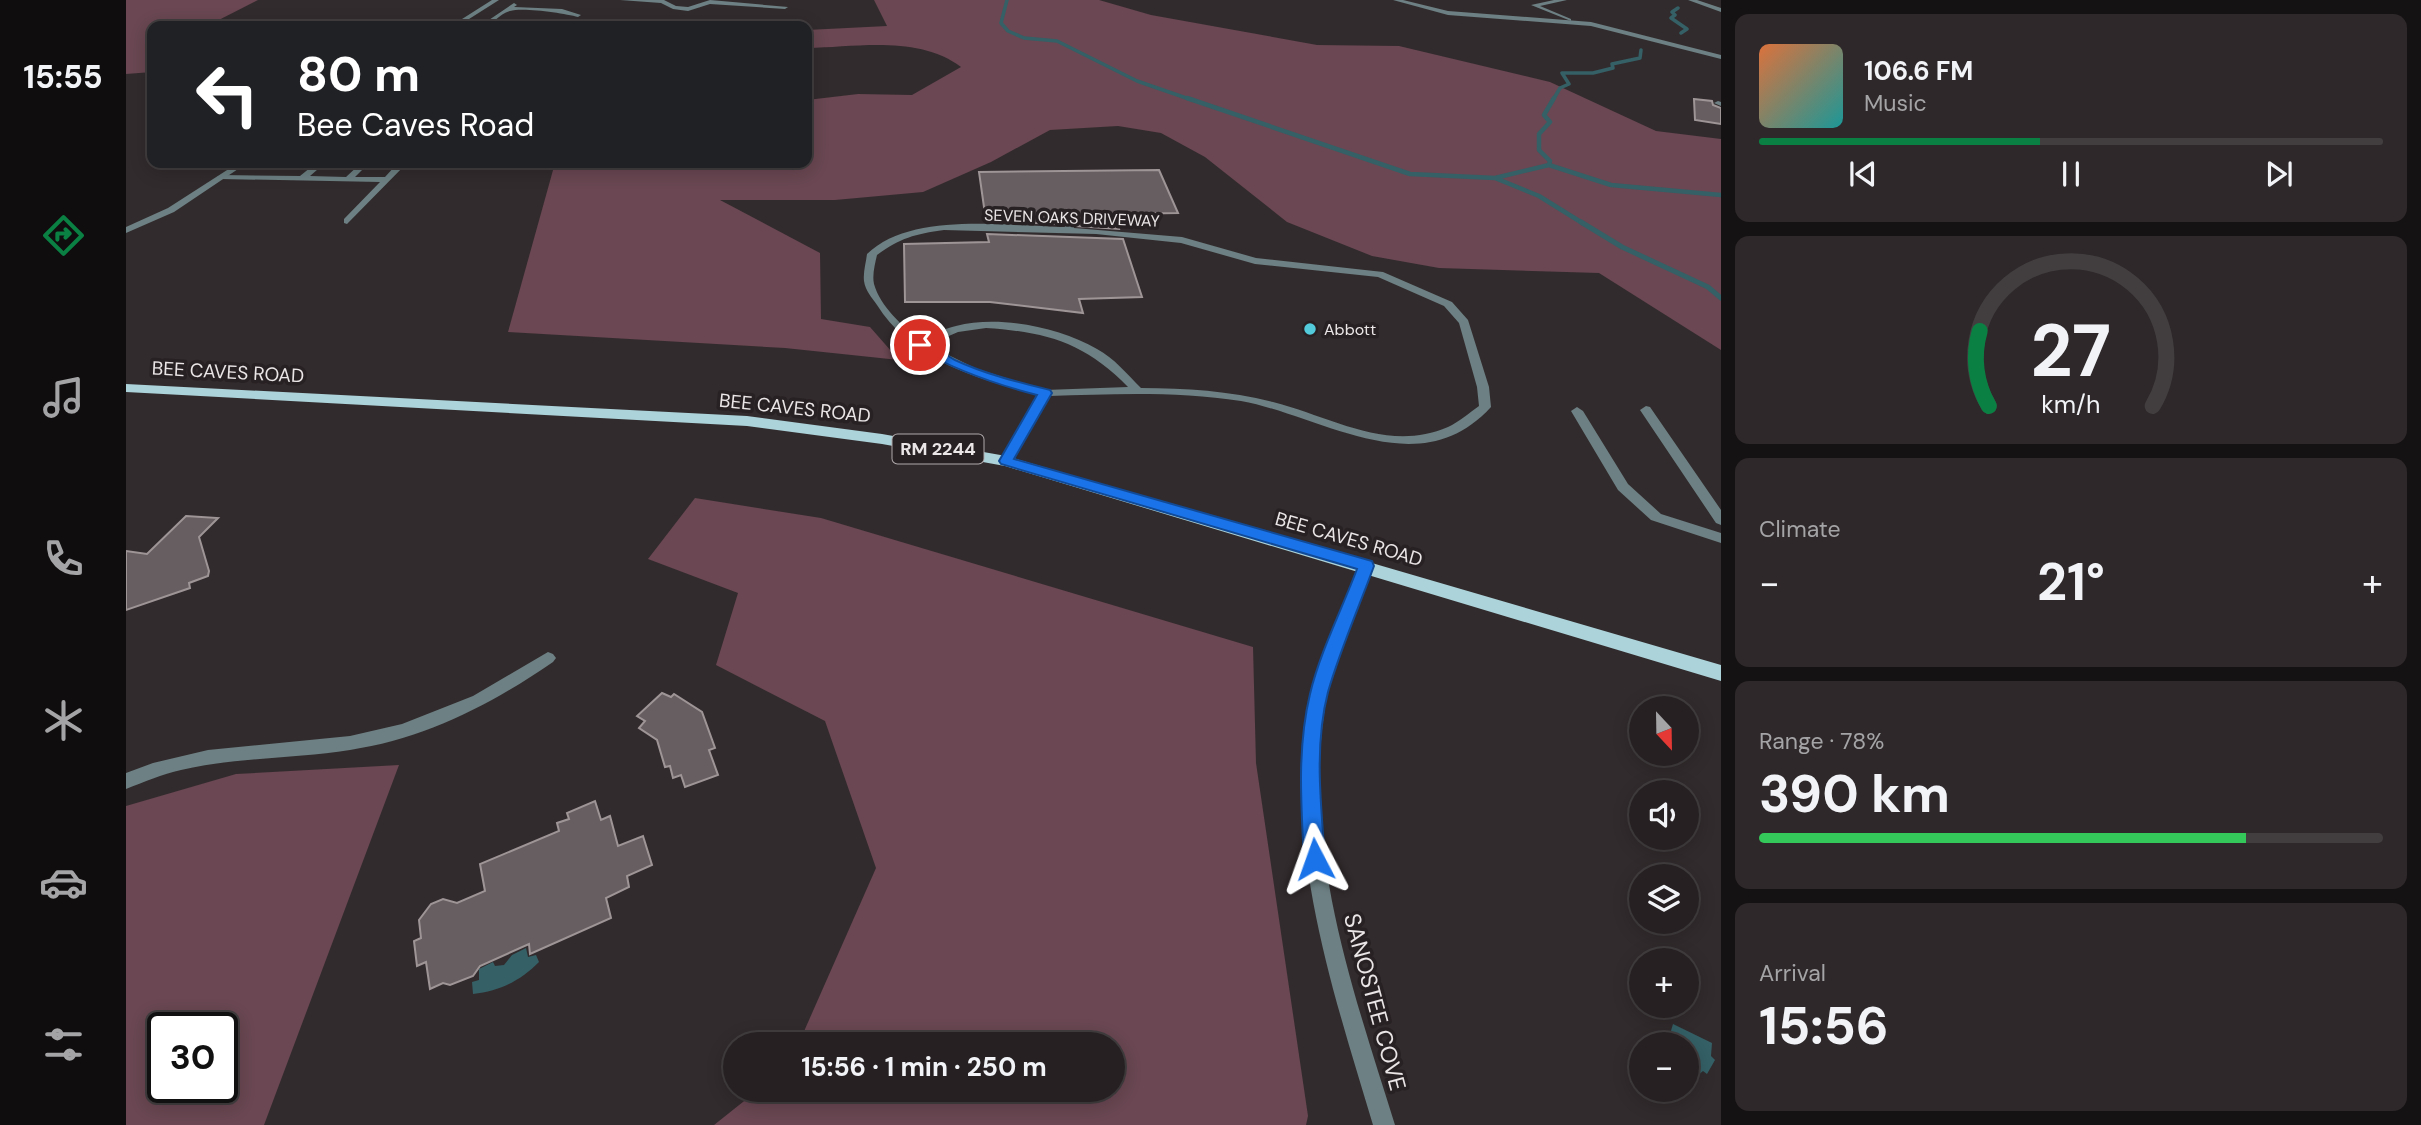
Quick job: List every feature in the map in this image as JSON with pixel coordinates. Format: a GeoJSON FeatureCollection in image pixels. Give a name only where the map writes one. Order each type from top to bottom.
{"type":"FeatureCollection","features":[{"type":"Feature","properties":{"kind":"main road","name":"BEE CAVES ROAD"},"geometry":{"type":"LineString","coordinates":[[126,388],[747,421],[882,439],[1006,461],[1721,673]]}},
{"type":"Feature","properties":{"kind":"street"},"geometry":{"type":"LineString","coordinates":[[462,21],[496,0]]}},
{"type":"Feature","properties":{"kind":"street"},"geometry":{"type":"LineString","coordinates":[[491,21],[521,0]]}},
{"type":"Feature","properties":{"kind":"street"},"geometry":{"type":"LineString","coordinates":[[623,0],[662,1],[676,8],[688,9],[710,2],[785,7]]}},
{"type":"Feature","properties":{"kind":"street"},"geometry":{"type":"LineString","coordinates":[[1396,0],[1448,13],[1569,20]]}},
{"type":"Feature","properties":{"kind":"street"},"geometry":{"type":"LineString","coordinates":[[1564,0],[1534,5],[1569,20],[1721,57]]}},
{"type":"Feature","properties":{"kind":"street"},"geometry":{"type":"LineString","coordinates":[[1691,0],[1721,10]]}},
{"type":"Feature","properties":{"kind":"street"},"geometry":{"type":"LineString","coordinates":[[509,9],[562,11],[578,15]]}},
{"type":"Feature","properties":{"kind":"street"},"geometry":{"type":"LineString","coordinates":[[126,230],[170,210],[235,168]]}},
{"type":"Feature","properties":{"kind":"street"},"geometry":{"type":"LineString","coordinates":[[303,178],[315,168]]}},
{"type":"Feature","properties":{"kind":"street"},"geometry":{"type":"LineString","coordinates":[[348,179],[360,168]]}},
{"type":"Feature","properties":{"kind":"street"},"geometry":{"type":"LineString","coordinates":[[347,221],[398,168]]}},
{"type":"Feature","properties":{"kind":"street"},"geometry":{"type":"LineString","coordinates":[[221,177],[387,180]]}},
{"type":"Feature","properties":{"kind":"street"},"geometry":{"type":"LineString","coordinates":[[1067,215],[1070,230]]}},
{"type":"Feature","properties":{"kind":"street","name":"SEVEN OAKS DRIVEWAY"},"geometry":{"type":"LineString","coordinates":[[944,227],[1070,230],[1136,233],[1182,240],[1255,261],[1380,275],[1416,287],[1448,303],[1464,322],[1483,387],[1485,407],[1464,427],[1436,437],[1397,442],[1361,435],[1243,399],[1138,391],[1045,393],[1000,382],[951,363],[920,345],[892,320],[869,282],[872,254],[891,240],[914,231],[944,227]]}},
{"type":"Feature","properties":{"kind":"street"},"geometry":{"type":"LineString","coordinates":[[920,345],[957,328],[984,325],[1067,339],[1093,351],[1111,364],[1138,391]]}},
{"type":"Feature","properties":{"kind":"street"},"geometry":{"type":"LineString","coordinates":[[1006,461],[1045,393]]}},
{"type":"Feature","properties":{"kind":"street"},"geometry":{"type":"LineString","coordinates":[[1646,410],[1721,520]]}},
{"type":"Feature","properties":{"kind":"street"},"geometry":{"type":"LineString","coordinates":[[1577,411],[1623,487],[1656,517],[1721,538]]}},
{"type":"Feature","properties":{"kind":"street","name":"SANOSTEE COVE"},"geometry":{"type":"LineString","coordinates":[[1366,566],[1319,693],[1312,744],[1310,794],[1315,859],[1332,952],[1384,1125]]}},
{"type":"Feature","properties":{"kind":"street"},"geometry":{"type":"LineString","coordinates":[[126,781],[188,759],[346,744],[416,728],[501,687],[548,658]]}},
{"type":"Feature","properties":{"kind":"shaded area"},"geometry":{"type":"Polygon","coordinates":[[[126,0],[258,0],[217,21],[147,21],[147,72],[126,74],[126,0]]]}},
{"type":"Feature","properties":{"kind":"shaded area"},"geometry":{"type":"Polygon","coordinates":[[[874,0],[1099,0],[1151,15],[1317,45],[1399,46],[1550,82],[1656,131],[1721,139],[1721,350],[1599,273],[1439,268],[1372,256],[1287,222],[1205,157],[1161,133],[1118,126],[1050,130],[991,162],[923,192],[835,200],[720,200],[820,253],[821,319],[870,327],[899,360],[785,348],[508,332],[554,168],[812,168],[812,99],[858,94],[912,95],[961,67],[926,50],[907,47],[867,45],[812,48],[812,30],[887,26],[874,0]]]}},
{"type":"Feature","properties":{"kind":"shaded area"},"geometry":{"type":"Polygon","coordinates":[[[695,498],[821,518],[1253,647],[1256,763],[1308,1116],[1306,1125],[714,1125],[743,1102],[1125,1102],[1125,1032],[804,1032],[876,868],[825,721],[716,665],[738,593],[648,559],[695,498]]]}},
{"type":"Feature","properties":{"kind":"shaded area"},"geometry":{"type":"Polygon","coordinates":[[[399,765],[264,1125],[126,1125],[126,806],[236,774],[399,765]]]}},
{"type":"Feature","properties":{"kind":"water"},"geometry":{"type":"Polygon","coordinates":[[[526,948],[528,957],[536,955],[539,962],[532,969],[501,988],[473,994],[472,982],[479,980],[479,969],[493,962],[495,966],[504,965],[512,955],[526,948]]]}},
{"type":"Feature","properties":{"kind":"water"},"geometry":{"type":"Polygon","coordinates":[[[1673,1024],[1689,1032],[1671,1032],[1673,1024]]]}},
{"type":"Feature","properties":{"kind":"water"},"geometry":{"type":"Polygon","coordinates":[[[1699,1037],[1712,1043],[1711,1056],[1715,1060],[1707,1074],[1703,1071],[1699,1074],[1699,1037]]]}},
{"type":"Feature","properties":{"kind":"building"},"geometry":{"type":"Polygon","coordinates":[[[1694,99],[1712,101],[1713,105],[1721,108],[1721,124],[1695,120],[1694,99]]]}},
{"type":"Feature","properties":{"kind":"building"},"geometry":{"type":"Polygon","coordinates":[[[1159,170],[1178,213],[1115,214],[1119,229],[1076,226],[1074,214],[1067,209],[1060,215],[1062,224],[986,221],[979,172],[1159,170]]]}},
{"type":"Feature","properties":{"kind":"building"},"geometry":{"type":"Polygon","coordinates":[[[987,234],[1123,239],[1142,297],[1079,299],[1083,313],[990,302],[905,302],[904,244],[989,242],[987,234]]]}},
{"type":"Feature","properties":{"kind":"building"},"geometry":{"type":"Polygon","coordinates":[[[186,516],[218,518],[199,537],[208,576],[189,583],[190,588],[126,610],[126,551],[147,554],[186,516]]]}},
{"type":"Feature","properties":{"kind":"building"},"geometry":{"type":"Polygon","coordinates":[[[662,693],[671,697],[674,694],[702,712],[715,748],[709,750],[718,775],[685,787],[681,775],[673,778],[670,766],[665,767],[657,740],[639,728],[645,721],[637,716],[662,693]]]}},
{"type":"Feature","properties":{"kind":"building"},"geometry":{"type":"Polygon","coordinates":[[[595,801],[601,820],[610,816],[618,846],[643,836],[652,865],[627,876],[629,887],[606,898],[611,918],[530,954],[529,944],[480,966],[473,976],[430,989],[426,962],[417,966],[414,941],[421,938],[419,920],[431,904],[443,899],[457,903],[485,891],[480,864],[559,831],[557,823],[569,819],[567,813],[595,801]]]}},
{"type":"Feature","properties":{"kind":"waterway"},"geometry":{"type":"LineString","coordinates":[[1007,0],[1001,23],[1008,31],[1024,38],[1057,41],[1137,81],[1192,100]]}},
{"type":"Feature","properties":{"kind":"waterway"},"geometry":{"type":"LineString","coordinates":[[1678,8],[1672,12],[1675,15],[1671,18],[1687,29],[1681,33]]}},
{"type":"Feature","properties":{"kind":"waterway"},"geometry":{"type":"LineString","coordinates":[[1553,100],[1560,88],[1569,84],[1562,73],[1593,73],[1613,68],[1612,64],[1640,58],[1641,50]]}},
{"type":"Feature","properties":{"kind":"waterway"},"geometry":{"type":"LineString","coordinates":[[1187,98],[1410,174],[1495,178]]}},
{"type":"Feature","properties":{"kind":"waterway"},"geometry":{"type":"LineString","coordinates":[[1549,165],[1550,161],[1539,150],[1539,134],[1550,122],[1544,115],[1554,98]]}},
{"type":"Feature","properties":{"kind":"waterway"},"geometry":{"type":"LineString","coordinates":[[1495,178],[1549,165]]}},
{"type":"Feature","properties":{"kind":"waterway"},"geometry":{"type":"LineString","coordinates":[[1549,165],[1611,185],[1721,195]]}},
{"type":"Feature","properties":{"kind":"waterway"},"geometry":{"type":"LineString","coordinates":[[1495,178],[1539,196],[1584,224]]}},
{"type":"Feature","properties":{"kind":"waterway"},"geometry":{"type":"LineString","coordinates":[[1581,222],[1622,247],[1708,287],[1721,298]]}},
{"type":"Feature","properties":{"kind":"place","name":"Abbott"},"geometry":{"type":"Point","coordinates":[1310,329]}},
{"type":"Feature","properties":{"kind":"route"},"geometry":{"type":"LineString","coordinates":[[920,345],[951,363],[1000,382],[1045,393],[1006,461],[1366,566],[1319,693],[1312,744],[1310,794],[1315,859]]}}]}
